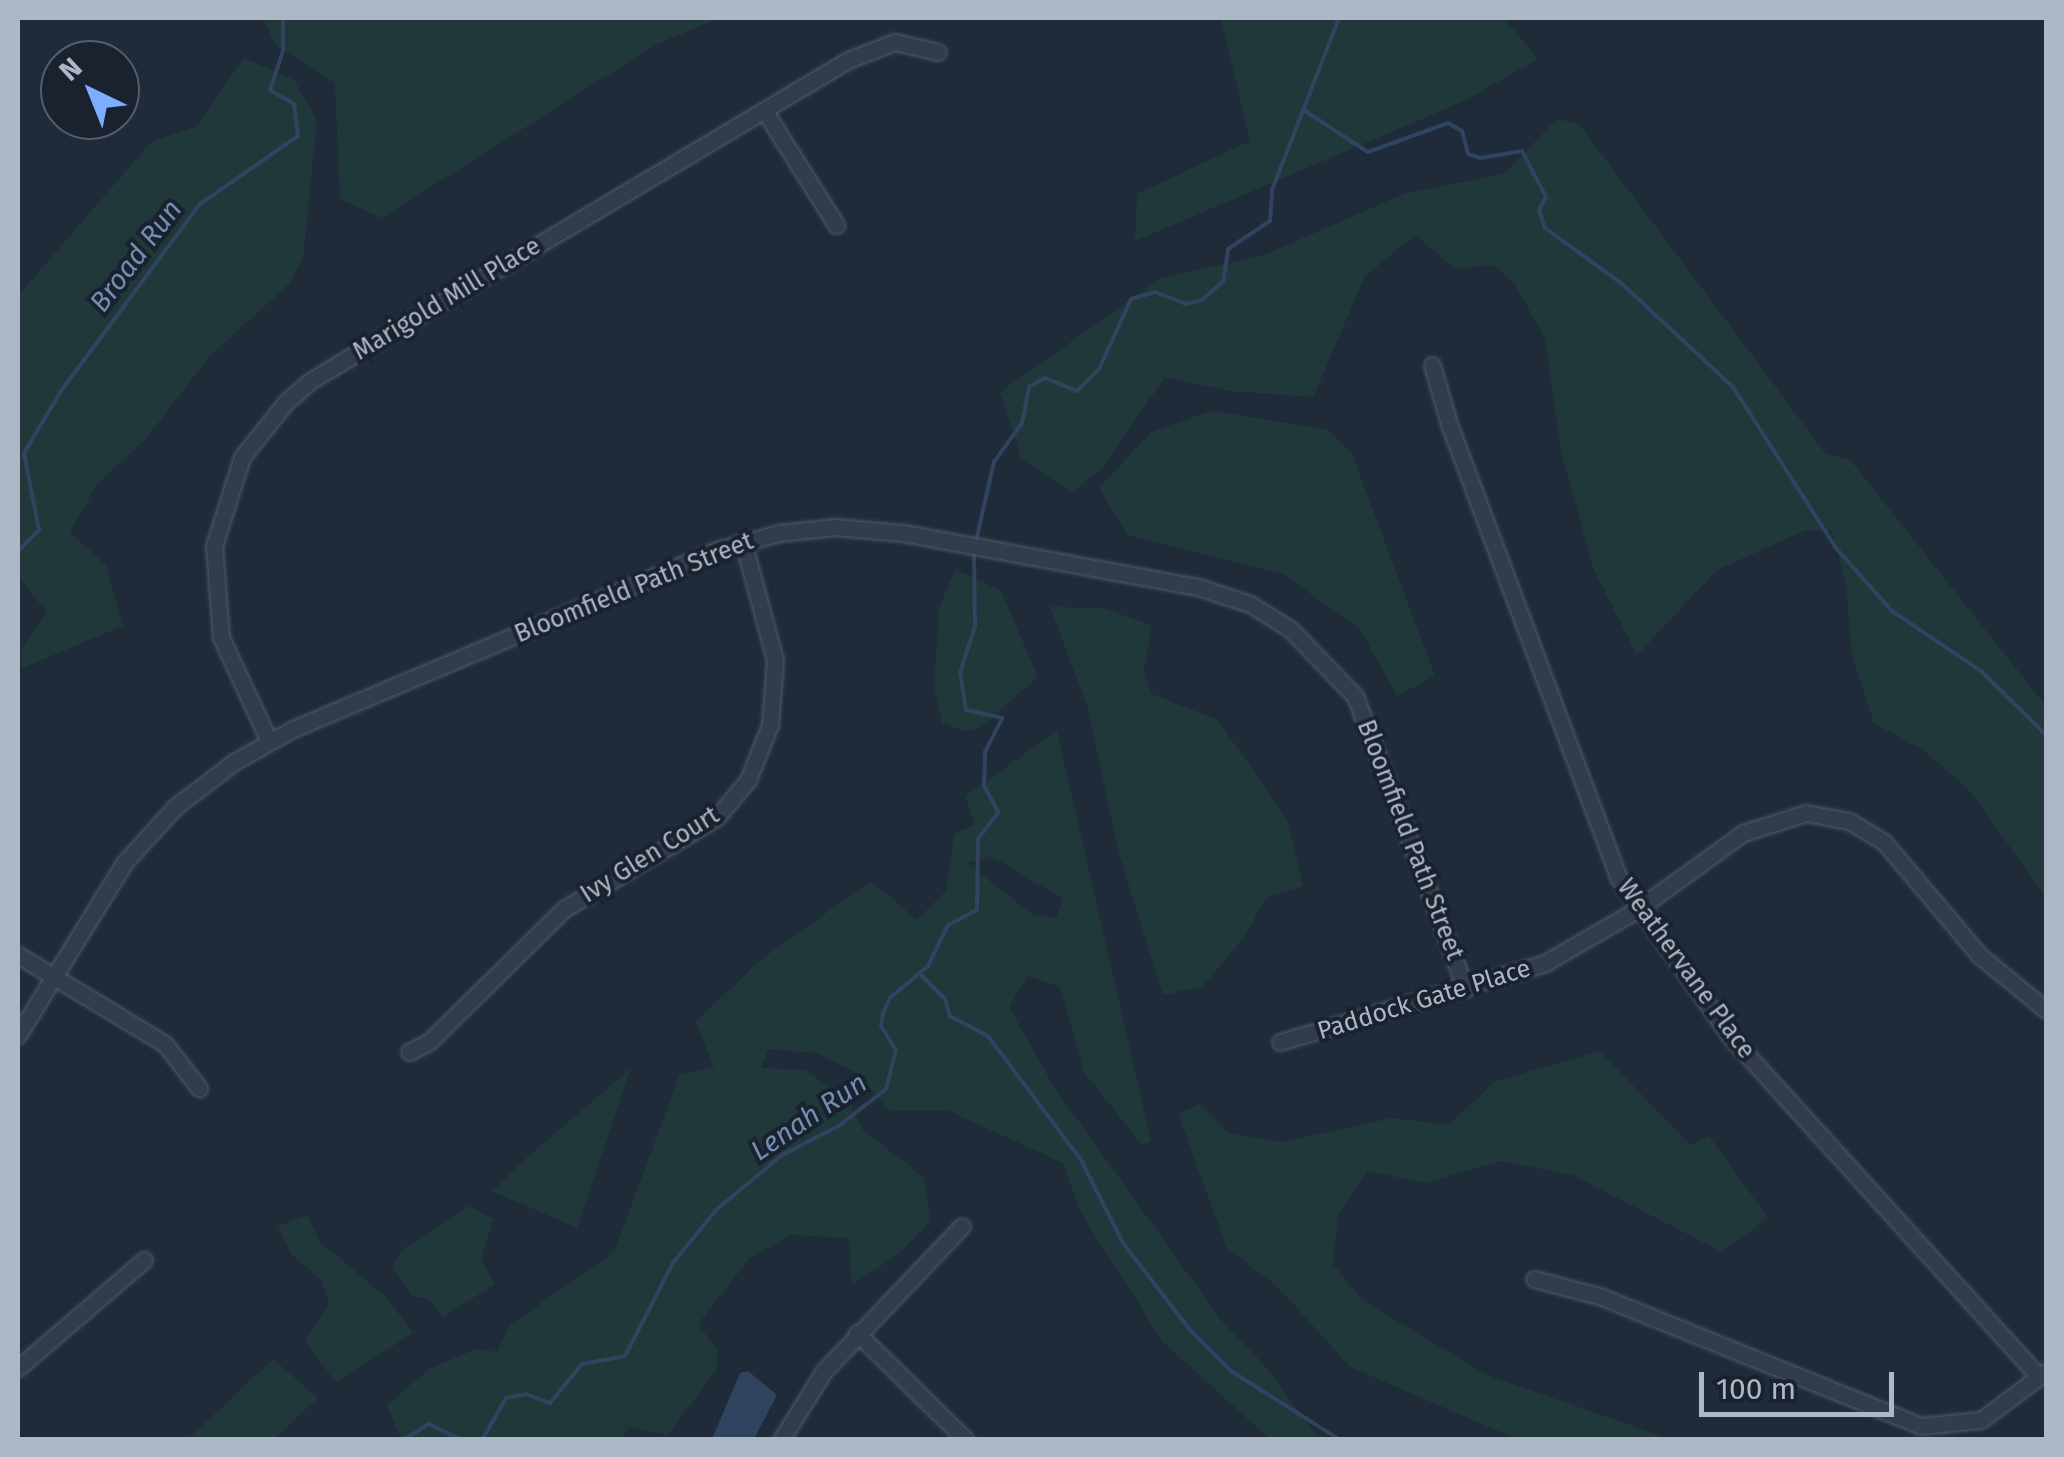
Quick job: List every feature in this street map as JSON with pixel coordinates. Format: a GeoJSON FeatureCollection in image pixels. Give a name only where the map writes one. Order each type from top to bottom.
{"type":"FeatureCollection","features":[{"type":"Feature","properties":{"kind":"street","name":"Marigold Mill Place"},"geometry":{"type":"LineString","coordinates":[[269,741],[228,660],[213,582],[222,505],[257,434],[310,381],[872,48],[913,42],[938,52]]}},
{"type":"Feature","properties":{"kind":"street"},"geometry":{"type":"LineString","coordinates":[[764,110],[836,225]]}},
{"type":"Feature","properties":{"kind":"street","name":"Weathervane Place"},"geometry":{"type":"LineString","coordinates":[[1432,365],[1607,856],[1638,909],[1730,1036],[2043,1373]]}},
{"type":"Feature","properties":{"kind":"street","name":"Bloomfield Path Street"},"geometry":{"type":"LineString","coordinates":[[18,1035],[97,903],[152,831],[196,788],[269,741],[743,542],[835,527],[945,540],[1230,596],[1290,629],[1323,656],[1370,727],[1466,989]]}},
{"type":"Feature","properties":{"kind":"street","name":"Ivy Glen Court"},"geometry":{"type":"LineString","coordinates":[[409,1052],[429,1042],[564,910],[718,817],[748,780],[770,725],[775,660],[743,542]]}},
{"type":"Feature","properties":{"kind":"street","name":"Paddock Gate Place"},"geometry":{"type":"LineString","coordinates":[[1280,1042],[1545,963],[1638,909],[1762,824],[1806,813],[1828,816],[1884,842],[1980,956],[2046,1010]]}},
{"type":"Feature","properties":{"kind":"street"},"geometry":{"type":"LineString","coordinates":[[18,955],[165,1044],[199,1088]]}},
{"type":"Feature","properties":{"kind":"street"},"geometry":{"type":"LineString","coordinates":[[781,1440],[824,1371],[962,1226]]}},
{"type":"Feature","properties":{"kind":"street"},"geometry":{"type":"LineString","coordinates":[[18,1368],[144,1260]]}},
{"type":"Feature","properties":{"kind":"street"},"geometry":{"type":"LineString","coordinates":[[1534,1279],[1602,1297],[1921,1426],[1981,1420],[2043,1373]]}},
{"type":"Feature","properties":{"kind":"street"},"geometry":{"type":"LineString","coordinates":[[857,1333],[966,1440]]}},
{"type":"Feature","properties":{"kind":"green space"},"geometry":{"type":"Polygon","coordinates":[[[262,18],[719,18],[655,45],[382,218],[340,199],[335,83],[276,45],[262,18]]]}},
{"type":"Feature","properties":{"kind":"green space"},"geometry":{"type":"Polygon","coordinates":[[[1221,18],[1504,18],[1538,59],[1464,101],[1135,241],[1137,194],[1250,141],[1221,18]]]}},
{"type":"Feature","properties":{"kind":"green space"},"geometry":{"type":"Polygon","coordinates":[[[244,58],[294,80],[317,120],[303,258],[289,284],[210,356],[148,436],[96,486],[70,532],[106,565],[123,626],[22,668],[22,648],[47,612],[18,577],[18,296],[151,142],[197,126],[244,58]]]}},
{"type":"Feature","properties":{"kind":"green space"},"geometry":{"type":"Polygon","coordinates":[[[1557,119],[1579,124],[1825,453],[1851,461],[2046,706],[2046,897],[1969,790],[1923,750],[1874,723],[1852,656],[1846,584],[1832,531],[1806,530],[1717,570],[1637,655],[1594,570],[1561,452],[1545,339],[1515,284],[1493,265],[1455,269],[1415,235],[1365,276],[1313,397],[1230,391],[1165,377],[1102,468],[1072,493],[1021,458],[1000,392],[1162,278],[1264,255],[1406,193],[1504,174],[1557,119]]]}},
{"type":"Feature","properties":{"kind":"green space"},"geometry":{"type":"Polygon","coordinates":[[[1211,411],[1326,429],[1352,454],[1435,676],[1397,696],[1360,629],[1283,574],[1127,535],[1099,488],[1151,432],[1211,411]]]}},
{"type":"Feature","properties":{"kind":"green space"},"geometry":{"type":"Polygon","coordinates":[[[955,569],[1001,591],[1038,677],[979,729],[966,731],[942,723],[934,686],[939,608],[955,569]]]}},
{"type":"Feature","properties":{"kind":"green space"},"geometry":{"type":"Polygon","coordinates":[[[1050,607],[1102,608],[1152,625],[1144,671],[1152,694],[1218,720],[1288,821],[1303,886],[1266,897],[1245,936],[1203,986],[1163,995],[1119,854],[1087,705],[1050,607]]]}},
{"type":"Feature","properties":{"kind":"green space"},"geometry":{"type":"Polygon","coordinates":[[[1057,731],[1151,1141],[1142,1145],[1084,1072],[1060,987],[1028,976],[1009,1007],[1054,1087],[1221,1320],[1264,1365],[1319,1439],[1270,1439],[1163,1342],[1081,1213],[1063,1163],[949,1111],[890,1111],[857,1073],[816,1053],[768,1049],[761,1068],[805,1070],[849,1100],[863,1131],[924,1177],[930,1221],[899,1254],[852,1285],[849,1238],[790,1235],[749,1259],[698,1324],[717,1350],[717,1369],[668,1435],[629,1427],[620,1439],[401,1439],[387,1405],[429,1369],[476,1349],[497,1352],[510,1325],[614,1252],[680,1074],[714,1067],[696,1022],[759,961],[871,881],[917,920],[946,891],[954,834],[975,824],[965,796],[1057,731]],[[991,856],[967,863],[1033,915],[1056,918],[1063,899],[991,856]]]}},
{"type":"Feature","properties":{"kind":"green space"},"geometry":{"type":"Polygon","coordinates":[[[1600,1051],[1690,1145],[1709,1136],[1768,1218],[1722,1252],[1573,1175],[1500,1161],[1425,1183],[1368,1171],[1338,1216],[1333,1264],[1362,1300],[1487,1375],[1670,1439],[1517,1439],[1350,1367],[1278,1287],[1227,1248],[1178,1114],[1199,1104],[1228,1133],[1283,1142],[1392,1118],[1449,1125],[1494,1082],[1600,1051]]]}},
{"type":"Feature","properties":{"kind":"green space"},"geometry":{"type":"Polygon","coordinates":[[[631,1068],[577,1228],[492,1191],[532,1153],[631,1068]]]}},
{"type":"Feature","properties":{"kind":"green space"},"geometry":{"type":"Polygon","coordinates":[[[470,1206],[494,1219],[481,1259],[495,1284],[443,1317],[428,1298],[412,1297],[392,1267],[401,1250],[470,1206]]]}},
{"type":"Feature","properties":{"kind":"green space"},"geometry":{"type":"Polygon","coordinates":[[[308,1215],[319,1241],[387,1298],[413,1333],[336,1383],[305,1341],[329,1303],[322,1281],[291,1254],[278,1226],[308,1215]]]}},
{"type":"Feature","properties":{"kind":"green space"},"geometry":{"type":"Polygon","coordinates":[[[273,1359],[318,1398],[274,1439],[188,1439],[273,1359]]]}},
{"type":"Feature","properties":{"kind":"water"},"geometry":{"type":"Polygon","coordinates":[[[748,1371],[777,1395],[754,1439],[712,1439],[740,1373],[748,1371]]]}},
{"type":"Feature","properties":{"kind":"waterway","name":"Broad Run"},"geometry":{"type":"LineString","coordinates":[[18,551],[39,530],[24,453],[61,391],[200,204],[298,136],[294,104],[270,90],[283,51],[283,18]]}},
{"type":"Feature","properties":{"kind":"waterway","name":"Lenah Run"},"geometry":{"type":"LineString","coordinates":[[976,541],[994,462],[1022,423],[1029,387],[1045,378],[1077,391],[1099,369],[1131,299],[1155,292],[1186,304],[1202,300],[1223,282],[1228,249],[1270,221],[1272,190],[1339,18]]}},
{"type":"Feature","properties":{"kind":"waterway"},"geometry":{"type":"LineString","coordinates":[[1305,111],[1368,152],[1448,123],[1462,131],[1468,154],[1480,158],[1522,151],[1546,197],[1539,210],[1545,228],[1621,283],[1733,387],[1836,548],[1892,611],[1981,671],[2046,735]]}},
{"type":"Feature","properties":{"kind":"waterway","name":"Lenah Run"},"geometry":{"type":"LineString","coordinates":[[482,1440],[506,1398],[526,1394],[550,1403],[582,1364],[625,1356],[673,1263],[716,1210],[782,1155],[840,1125],[886,1089],[896,1050],[881,1026],[883,1013],[890,998],[928,966],[948,925],[977,910],[978,839],[998,812],[984,786],[985,752],[1002,718],[966,710],[960,673],[975,626],[974,550]]}},
{"type":"Feature","properties":{"kind":"waterway"},"geometry":{"type":"LineString","coordinates":[[920,974],[945,999],[950,1016],[988,1036],[1081,1160],[1123,1243],[1190,1330],[1231,1371],[1340,1440]]}},
{"type":"Feature","properties":{"kind":"waterway","name":"Lenah Run"},"geometry":{"type":"LineString","coordinates":[[404,1440],[429,1424],[462,1440]]}}]}
